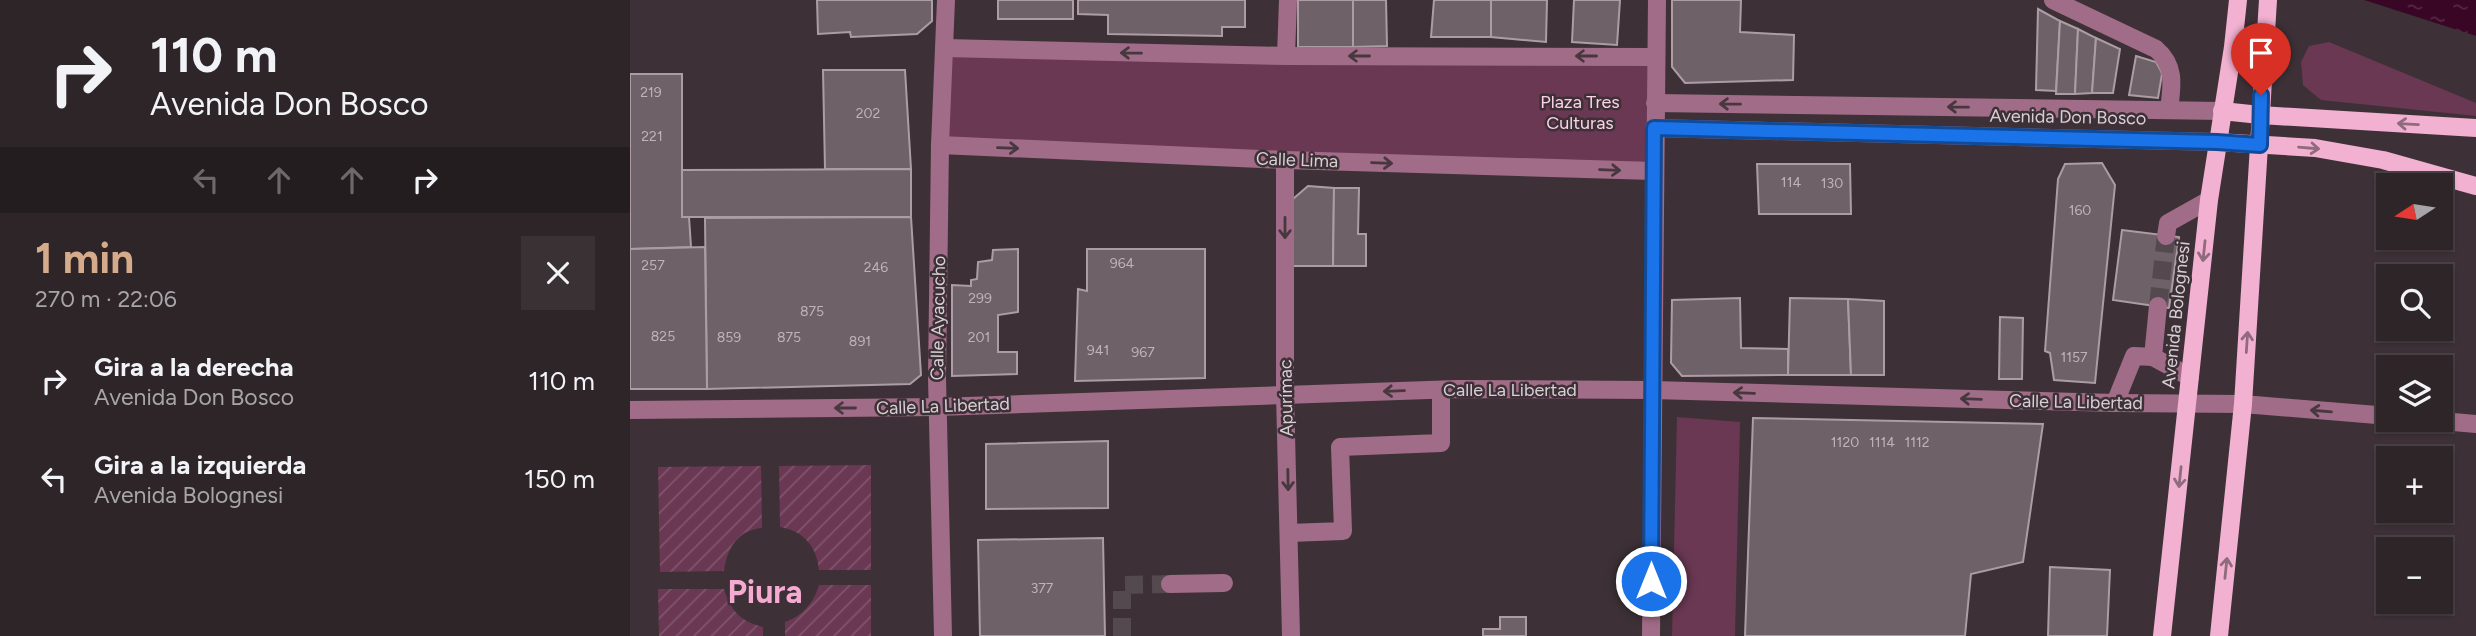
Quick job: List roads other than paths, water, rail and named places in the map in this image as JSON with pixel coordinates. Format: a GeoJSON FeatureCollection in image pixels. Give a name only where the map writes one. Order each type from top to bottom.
{"type":"FeatureCollection","features":[{"type":"Feature","properties":{"kind":"main road","name":"Avenida Bolognesi"},"geometry":{"type":"LineString","coordinates":[[2162,636],[2209,200],[2238,0]]}},
{"type":"Feature","properties":{"kind":"main road"},"geometry":{"type":"LineString","coordinates":[[2219,636],[2243,404],[2268,0]]}},
{"type":"Feature","properties":{"kind":"main road","name":"Avenida Don Bosco"},"geometry":{"type":"LineString","coordinates":[[2222,111],[2476,128]]}},
{"type":"Feature","properties":{"kind":"main road","name":"Avenida Don Bosco"},"geometry":{"type":"LineString","coordinates":[[2217,142],[2315,148],[2383,160],[2476,186]]}},
{"type":"Feature","properties":{"kind":"street","name":"Calle Ayacucho"},"geometry":{"type":"LineString","coordinates":[[943,636],[938,407],[940,145],[946,0]]}},
{"type":"Feature","properties":{"kind":"street"},"geometry":{"type":"LineString","coordinates":[[1286,56],[1288,0]]}},
{"type":"Feature","properties":{"kind":"street"},"geometry":{"type":"LineString","coordinates":[[1651,636],[1657,0]]}},
{"type":"Feature","properties":{"kind":"street"},"geometry":{"type":"LineString","coordinates":[[2053,0],[2156,49],[2164,56],[2172,75],[2169,110]]}},
{"type":"Feature","properties":{"kind":"street"},"geometry":{"type":"LineString","coordinates":[[945,48],[1286,56],[1655,57]]}},
{"type":"Feature","properties":{"kind":"street","name":"Avenida Don Bosco"},"geometry":{"type":"LineString","coordinates":[[1655,103],[2222,111]]}},
{"type":"Feature","properties":{"kind":"street","name":"Avenida Don Bosco"},"geometry":{"type":"LineString","coordinates":[[1654,128],[2217,142]]}},
{"type":"Feature","properties":{"kind":"street","name":"Calle Lima"},"geometry":{"type":"LineString","coordinates":[[940,145],[1285,160],[1654,171]]}},
{"type":"Feature","properties":{"kind":"street","name":"Apurímac"},"geometry":{"type":"LineString","coordinates":[[1285,160],[1285,394],[1291,636]]}},
{"type":"Feature","properties":{"kind":"street"},"geometry":{"type":"LineString","coordinates":[[2166,236],[2168,223],[2209,200]]}},
{"type":"Feature","properties":{"kind":"street"},"geometry":{"type":"LineString","coordinates":[[2153,357],[2158,306]]}},
{"type":"Feature","properties":{"kind":"street"},"geometry":{"type":"LineString","coordinates":[[2115,403],[2134,356],[2153,357],[2190,377]]}},
{"type":"Feature","properties":{"kind":"street"},"geometry":{"type":"LineString","coordinates":[[1289,533],[1343,531],[1340,447],[1441,443],[1441,390]]}},
{"type":"Feature","properties":{"kind":"street","name":"Calle La Libertad"},"geometry":{"type":"LineString","coordinates":[[630,410],[938,407],[1441,390],[1653,390],[2243,404],[2376,415]]}},
{"type":"Feature","properties":{"kind":"street"},"geometry":{"type":"LineString","coordinates":[[2453,422],[2476,424]]}},
{"type":"Feature","properties":{"kind":"street"},"geometry":{"type":"LineString","coordinates":[[1171,584],[1224,583]]}},
{"type":"Feature","properties":{"kind":"water"},"geometry":{"type":"Polygon","coordinates":[[[2364,0],[2476,0],[2476,36],[2364,0]]]}},
{"type":"Feature","properties":{"kind":"tunnel"},"geometry":{"type":"LineString","coordinates":[[2158,306],[2166,236]]}},
{"type":"Feature","properties":{"kind":"tunnel"},"geometry":{"type":"LineString","coordinates":[[1122,636],[1122,585],[1170,584]]}},
{"type":"Feature","properties":{"kind":"district","name":"Piura"},"geometry":{"type":"Point","coordinates":[765,592]}},
{"type":"Feature","properties":{"kind":"park label","name":"Plaza Tres Culturas"},"geometry":{"type":"Point","coordinates":[1580,112]}}]}
